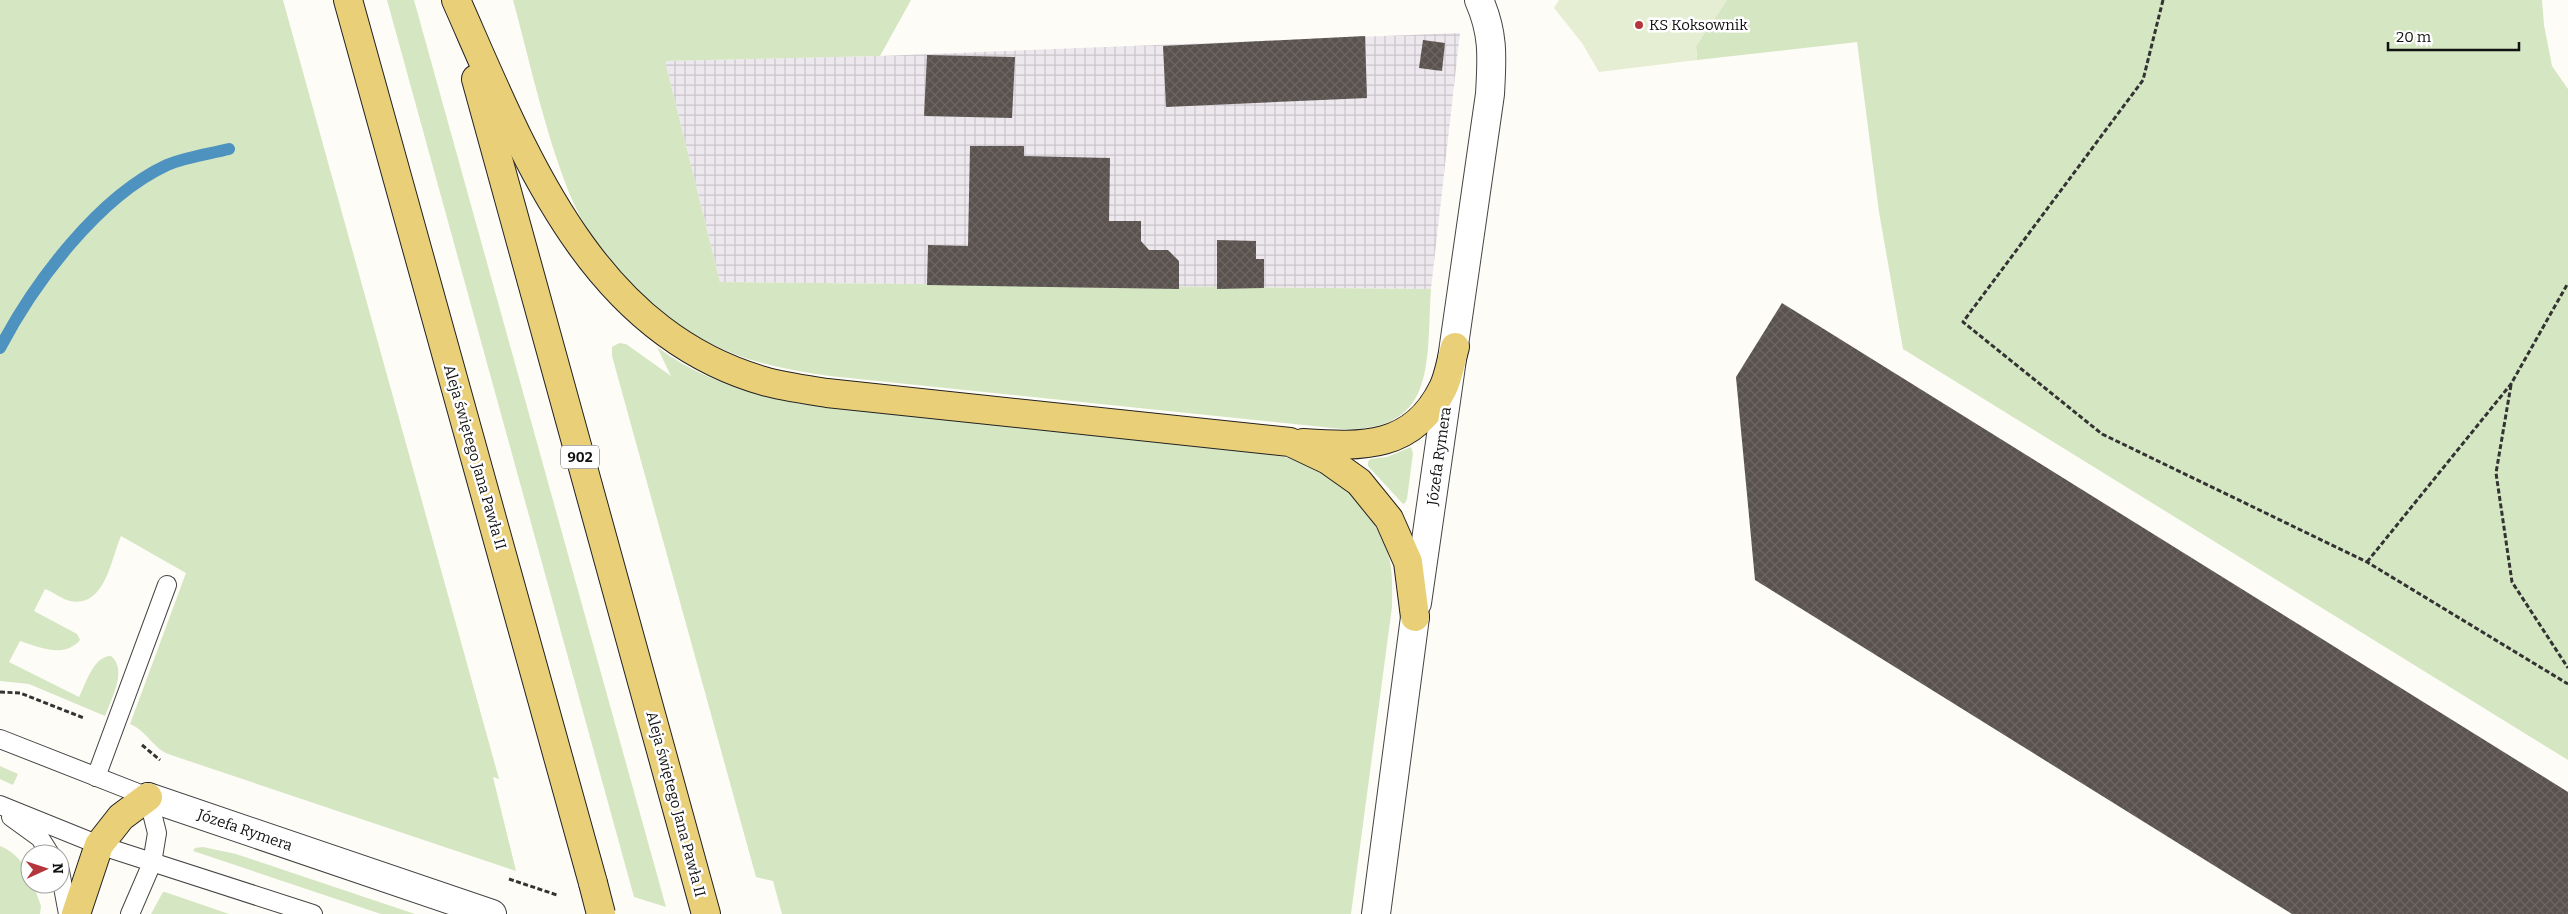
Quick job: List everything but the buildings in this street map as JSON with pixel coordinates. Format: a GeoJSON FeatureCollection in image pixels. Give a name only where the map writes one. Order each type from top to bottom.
{"type":"FeatureCollection","features":[{"type":"Feature","properties":{"kind":"main road","name":"Aleja świętego Jana Pawła II"},"geometry":{"type":"LineString","coordinates":[[348,0],[602,914]]}},
{"type":"Feature","properties":{"kind":"main road","name":"Aleja świętego Jana Pawła II"},"geometry":{"type":"LineString","coordinates":[[455,0],[706,914]]}},
{"type":"Feature","properties":{"kind":"main road"},"geometry":{"type":"LineString","coordinates":[[455,0],[511,124],[545,193],[577,243],[613,285],[653,324],[698,354],[766,382],[827,393],[1290,442],[1347,446],[1380,442],[1410,430],[1430,410],[1444,386],[1455,347]]}},
{"type":"Feature","properties":{"kind":"main road"},"geometry":{"type":"LineString","coordinates":[[1290,442],[1328,460],[1359,482],[1389,519],[1408,562],[1415,617]]}},
{"type":"Feature","properties":{"kind":"main road"},"geometry":{"type":"LineString","coordinates":[[76,914],[99,845],[121,817],[148,797]]}},
{"type":"Feature","properties":{"kind":"street","name":"Józefa Rymera"},"geometry":{"type":"LineString","coordinates":[[1376,914],[1415,617],[1455,347],[1490,85],[1492,49],[1488,21],[1478,0]]}},
{"type":"Feature","properties":{"kind":"street","name":"Józefa Rymera"},"geometry":{"type":"LineString","coordinates":[[148,797],[492,914]]}},
{"type":"Feature","properties":{"kind":"lane"},"geometry":{"type":"LineString","coordinates":[[96,777],[167,585]]}},
{"type":"Feature","properties":{"kind":"lane","name":"Józefa Rymera"},"geometry":{"type":"LineString","coordinates":[[0,739],[148,797]]}},
{"type":"Feature","properties":{"kind":"lane"},"geometry":{"type":"LineString","coordinates":[[130,914],[152,863],[157,832],[148,797]]}},
{"type":"Feature","properties":{"kind":"lane"},"geometry":{"type":"LineString","coordinates":[[0,805],[99,845],[313,914]]}},
{"type":"Feature","properties":{"kind":"lane"},"geometry":{"type":"LineString","coordinates":[[0,809],[40,838],[44,844]]}},
{"type":"Feature","properties":{"kind":"lane"},"geometry":{"type":"LineString","coordinates":[[64,894],[68,914]]}},
{"type":"Feature","properties":{"kind":"path"},"geometry":{"type":"LineString","coordinates":[[2163,0],[2143,80],[1963,322],[2102,434],[2367,562],[2568,684]]}},
{"type":"Feature","properties":{"kind":"path"},"geometry":{"type":"LineString","coordinates":[[2367,562],[2511,384],[2568,283]]}},
{"type":"Feature","properties":{"kind":"path"},"geometry":{"type":"LineString","coordinates":[[2511,384],[2496,473],[2512,582],[2568,668]]}},
{"type":"Feature","properties":{"kind":"path"},"geometry":{"type":"LineString","coordinates":[[0,692],[20,693],[127,734],[162,762]]}},
{"type":"Feature","properties":{"kind":"path"},"geometry":{"type":"LineString","coordinates":[[501,876],[566,898]]}},
{"type":"Feature","properties":{"kind":"shaded area"},"geometry":{"type":"Polygon","coordinates":[[[1460,33],[1431,289],[720,282],[665,61],[880,56],[1460,33]]]}},
{"type":"Feature","properties":{"kind":"green space"},"geometry":{"type":"Polygon","coordinates":[[[0,0],[283,0],[499,779],[493,777],[516,871],[168,754],[130,724],[186,573],[121,536],[105,579],[92,597],[82,601],[70,601],[45,589],[34,611],[77,634],[80,640],[74,646],[59,650],[51,650],[20,641],[9,662],[79,697],[87,678],[95,666],[105,657],[111,656],[116,662],[118,677],[117,685],[105,716],[29,684],[0,681],[0,0]]]}},
{"type":"Feature","properties":{"kind":"green space"},"geometry":{"type":"Polygon","coordinates":[[[387,0],[414,0],[666,907],[634,897],[387,0]]]}},
{"type":"Feature","properties":{"kind":"green space"},"geometry":{"type":"Polygon","coordinates":[[[513,0],[911,0],[880,56],[665,61],[720,282],[1431,289],[1426,366],[1421,387],[1411,405],[1396,419],[1373,427],[1342,429],[830,376],[748,359],[721,348],[669,318],[646,299],[624,278],[588,230],[564,180],[540,103],[513,0]]]}},
{"type":"Feature","properties":{"kind":"green space","name":"KS Koksownik"},"geometry":{"type":"Polygon","coordinates":[[[1559,0],[1727,0],[1696,46],[1697,60],[1599,72],[1582,43],[1554,8],[1559,0]]]}},
{"type":"Feature","properties":{"kind":"green space"},"geometry":{"type":"Polygon","coordinates":[[[1727,0],[2542,0],[2544,25],[2552,66],[2568,89],[2568,760],[1903,349],[1879,212],[1857,42],[1697,60],[1696,46],[1727,0]]]}},
{"type":"Feature","properties":{"kind":"green space"},"geometry":{"type":"Polygon","coordinates":[[[619,343],[626,344],[671,376],[657,347],[689,368],[707,376],[743,390],[800,404],[1247,449],[1303,463],[1319,470],[1334,480],[1361,505],[1373,522],[1388,552],[1392,582],[1392,607],[1351,914],[782,914],[773,881],[756,877],[612,356],[612,347],[619,343]]]}},
{"type":"Feature","properties":{"kind":"green space"},"geometry":{"type":"Polygon","coordinates":[[[1411,447],[1413,453],[1407,499],[1403,504],[1368,466],[1368,462],[1370,459],[1387,457],[1411,447]]]}},
{"type":"Feature","properties":{"kind":"green space"},"geometry":{"type":"Polygon","coordinates":[[[0,766],[18,774],[13,785],[0,779],[0,766]]]}},
{"type":"Feature","properties":{"kind":"green space"},"geometry":{"type":"Polygon","coordinates":[[[0,846],[11,852],[20,861],[20,894],[37,894],[41,906],[40,914],[0,914],[0,846]]]}},
{"type":"Feature","properties":{"kind":"green space"},"geometry":{"type":"Polygon","coordinates":[[[203,847],[236,854],[415,914],[381,914],[193,851],[195,848],[203,847]]]}},
{"type":"Feature","properties":{"kind":"green space"},"geometry":{"type":"Polygon","coordinates":[[[163,892],[165,892],[229,914],[151,914],[163,892]]]}},
{"type":"Feature","properties":{"kind":"waterway"},"geometry":{"type":"LineString","coordinates":[[0,348],[31,296],[70,244],[117,198],[141,179],[167,165],[229,149]]}},
{"type":"Feature","properties":{"kind":"place","name":"KS Koksownik"},"geometry":{"type":"Point","coordinates":[1639,25]}}]}
